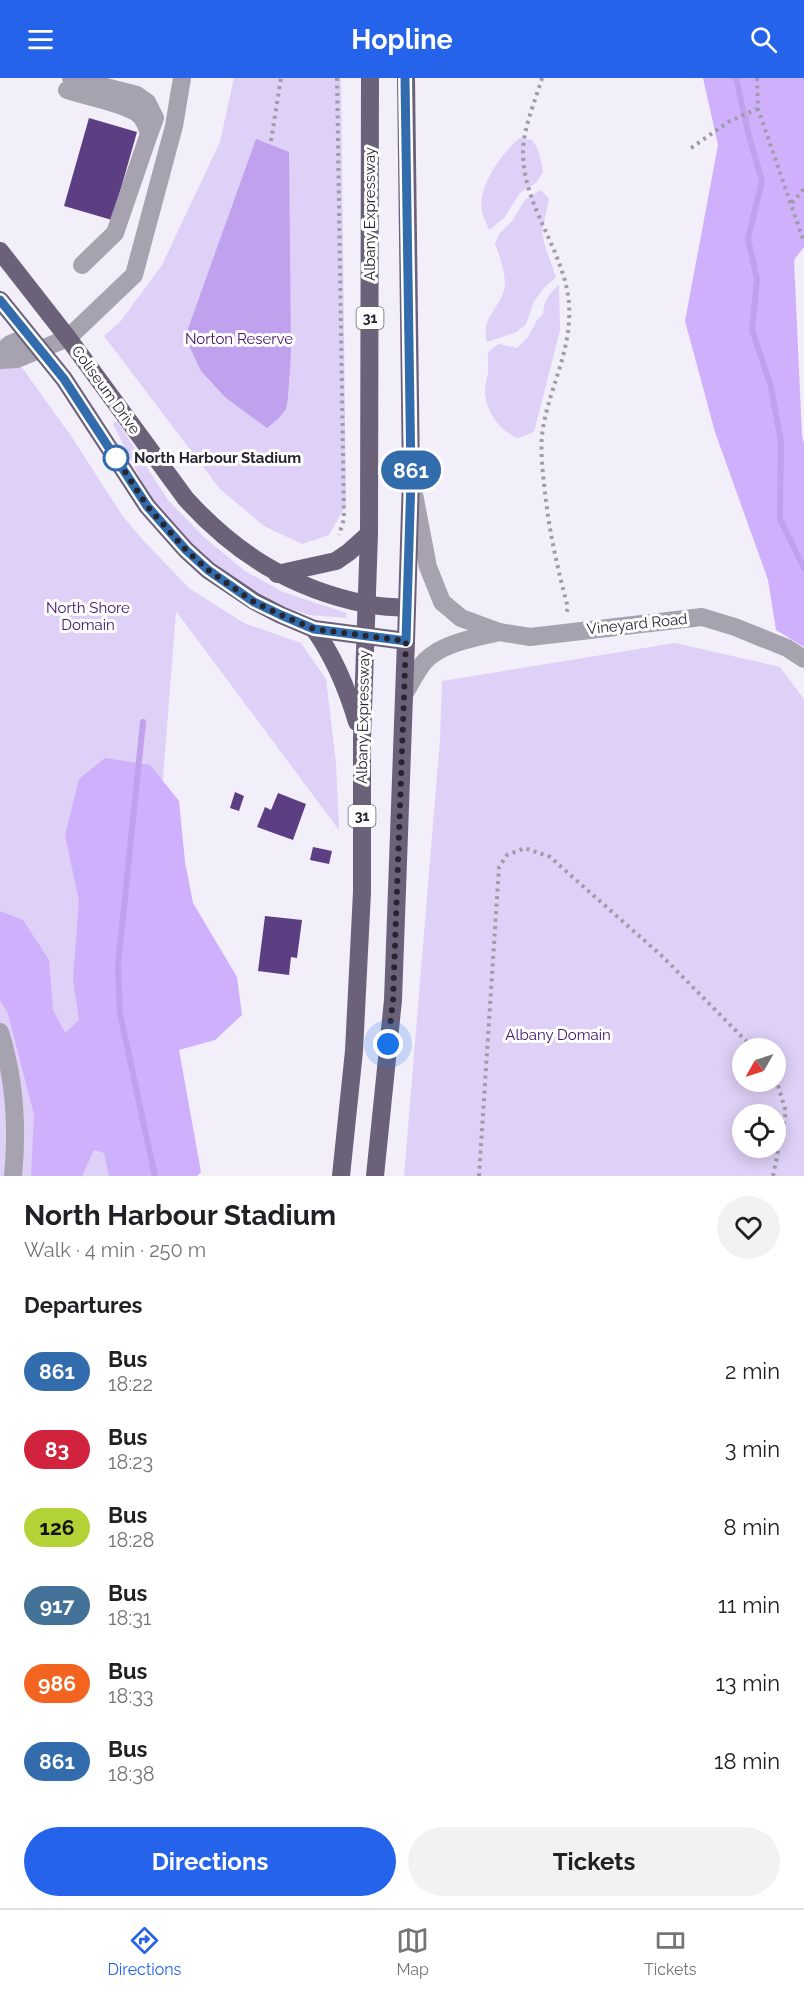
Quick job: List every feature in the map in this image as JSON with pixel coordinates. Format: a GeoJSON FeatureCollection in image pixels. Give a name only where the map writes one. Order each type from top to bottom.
{"type":"FeatureCollection","features":[{"type":"Feature","properties":{"kind":"main road","name":"Albany Expressway"},"geometry":{"type":"LineString","coordinates":[[341,1176],[354,1051],[362,892],[362,739],[369,534],[370,78]]}},
{"type":"Feature","properties":{"kind":"main road"},"geometry":{"type":"LineString","coordinates":[[375,1176],[393,1000],[411,478],[405,78]]}},
{"type":"Feature","properties":{"kind":"main road","name":"Coliseum Drive"},"geometry":{"type":"LineString","coordinates":[[0,251],[68,338],[186,499],[207,523],[228,541],[277,574],[318,591],[367,605],[407,608]]}},
{"type":"Feature","properties":{"kind":"main road","name":"Coliseum Drive"},"geometry":{"type":"LineString","coordinates":[[0,300],[64,379],[147,506],[186,550],[208,570],[254,602],[314,629],[406,641]]}},
{"type":"Feature","properties":{"kind":"main road"},"geometry":{"type":"LineString","coordinates":[[64,379],[62,357],[68,338]]}},
{"type":"Feature","properties":{"kind":"main road"},"geometry":{"type":"LineString","coordinates":[[277,574],[336,561],[369,534]]}},
{"type":"Feature","properties":{"kind":"main road"},"geometry":{"type":"LineString","coordinates":[[314,629],[329,649],[350,696],[362,739]]}},
{"type":"Feature","properties":{"kind":"street"},"geometry":{"type":"LineString","coordinates":[[0,354],[10,344],[68,338],[134,275],[174,126],[182,78]]}},
{"type":"Feature","properties":{"kind":"street"},"geometry":{"type":"LineString","coordinates":[[69,84],[138,114],[149,134],[115,233],[82,265]]}},
{"type":"Feature","properties":{"kind":"street"},"geometry":{"type":"LineString","coordinates":[[0,360],[17,359],[35,343]]}},
{"type":"Feature","properties":{"kind":"street","name":"Vineyard Road"},"geometry":{"type":"LineString","coordinates":[[411,478],[428,567],[442,602],[461,618],[498,632],[530,637],[702,617],[735,627],[787,648],[804,659]]}},
{"type":"Feature","properties":{"kind":"street","name":"Vineyard Road"},"geometry":{"type":"LineString","coordinates":[[405,693],[424,662],[430,657],[454,643],[498,632]]}},
{"type":"Feature","properties":{"kind":"street"},"geometry":{"type":"LineString","coordinates":[[0,1032],[9,1062],[14,1101],[13,1176]]}},
{"type":"Feature","properties":{"kind":"path"},"geometry":{"type":"LineString","coordinates":[[272,141],[281,78]]}},
{"type":"Feature","properties":{"kind":"path"},"geometry":{"type":"LineString","coordinates":[[335,542],[344,519],[337,78]]}},
{"type":"Feature","properties":{"kind":"path"},"geometry":{"type":"LineString","coordinates":[[542,78],[525,135],[523,152],[524,175],[563,273],[569,307],[569,325],[563,363],[542,436],[542,464],[548,517],[558,572],[568,608],[560,619]]}},
{"type":"Feature","properties":{"kind":"path"},"geometry":{"type":"LineString","coordinates":[[757,78],[758,109],[804,242]]}},
{"type":"Feature","properties":{"kind":"path"},"geometry":{"type":"LineString","coordinates":[[691,148],[730,121],[758,109]]}},
{"type":"Feature","properties":{"kind":"path"},"geometry":{"type":"LineString","coordinates":[[792,203],[804,189]]}},
{"type":"Feature","properties":{"kind":"path"},"geometry":{"type":"LineString","coordinates":[[479,1176],[499,867],[507,855],[525,848],[550,857],[663,957],[743,1038]]}},
{"type":"Feature","properties":{"kind":"path"},"geometry":{"type":"LineString","coordinates":[[773,1176],[786,1112],[780,1092]]}},
{"type":"Feature","properties":{"kind":"green space","name":"Norton Reserve"},"geometry":{"type":"Polygon","coordinates":[[[234,78],[341,78],[346,505],[329,535],[302,544],[264,526],[220,489],[104,336],[120,322],[162,265],[220,142],[234,78]]]}},
{"type":"Feature","properties":{"kind":"green space"},"geometry":{"type":"Polygon","coordinates":[[[520,138],[532,140],[543,172],[536,183],[520,193],[504,218],[489,230],[482,212],[483,192],[492,171],[520,138]]]}},
{"type":"Feature","properties":{"kind":"green space"},"geometry":{"type":"Polygon","coordinates":[[[541,190],[549,199],[542,232],[556,277],[534,301],[526,324],[517,332],[487,342],[489,318],[505,285],[502,264],[495,244],[499,234],[512,221],[525,200],[541,190]]]}},
{"type":"Feature","properties":{"kind":"green space"},"geometry":{"type":"Polygon","coordinates":[[[559,285],[560,330],[534,432],[518,438],[499,425],[487,405],[485,390],[488,355],[499,344],[517,348],[528,337],[543,314],[552,291],[559,285]]]}},
{"type":"Feature","properties":{"kind":"green space","name":"North Shore Domain"},"geometry":{"type":"Polygon","coordinates":[[[0,337],[71,436],[122,515],[142,539],[190,589],[244,623],[301,643],[326,679],[336,763],[339,830],[176,611],[132,1176],[0,1176],[0,337]]]}},
{"type":"Feature","properties":{"kind":"green space"},"geometry":{"type":"Polygon","coordinates":[[[117,421],[168,500],[205,538],[245,571],[283,592],[346,613],[347,618],[309,615],[288,608],[248,587],[205,558],[148,494],[113,424],[117,421]]]}},
{"type":"Feature","properties":{"kind":"green space","name":"Albany Domain"},"geometry":{"type":"Polygon","coordinates":[[[675,643],[780,667],[804,699],[804,1176],[404,1176],[440,740],[442,681],[675,643]]]}},
{"type":"Feature","properties":{"kind":"shaded area"},"geometry":{"type":"Polygon","coordinates":[[[703,78],[804,78],[804,247],[794,260],[804,444],[804,647],[776,630],[768,580],[715,432],[685,321],[718,145],[703,78]]]}},
{"type":"Feature","properties":{"kind":"shaded area"},"geometry":{"type":"Polygon","coordinates":[[[256,139],[289,152],[291,352],[288,397],[286,409],[267,428],[225,397],[201,371],[185,337],[256,139]]]}},
{"type":"Feature","properties":{"kind":"shaded area"},"geometry":{"type":"Polygon","coordinates":[[[105,758],[150,765],[179,801],[185,862],[193,903],[237,977],[242,1015],[215,1040],[179,1050],[201,1172],[197,1176],[109,1176],[104,1153],[94,1150],[82,1176],[31,1176],[34,1115],[8,1014],[0,1000],[0,911],[23,920],[49,960],[53,1010],[65,1033],[79,1020],[73,979],[79,901],[65,835],[79,779],[105,758]]]}},
{"type":"Feature","properties":{"kind":"building"},"geometry":{"type":"Polygon","coordinates":[[[89,118],[137,132],[112,220],[64,206],[89,118]]]}},
{"type":"Feature","properties":{"kind":"building"},"geometry":{"type":"Polygon","coordinates":[[[235,792],[244,796],[239,811],[230,808],[235,792]]]}},
{"type":"Feature","properties":{"kind":"building"},"geometry":{"type":"Polygon","coordinates":[[[278,793],[306,804],[293,840],[257,827],[265,807],[271,810],[278,793]]]}},
{"type":"Feature","properties":{"kind":"building"},"geometry":{"type":"Polygon","coordinates":[[[313,847],[332,851],[329,864],[310,860],[313,847]]]}},
{"type":"Feature","properties":{"kind":"building"},"geometry":{"type":"Polygon","coordinates":[[[265,916],[302,920],[297,958],[291,957],[289,975],[258,971],[265,916]]]}},
{"type":"Feature","properties":{"kind":"waterway"},"geometry":{"type":"LineString","coordinates":[[736,78],[762,181],[748,239],[757,279],[752,330],[771,387],[781,442],[780,519],[804,568]]}},
{"type":"Feature","properties":{"kind":"waterway"},"geometry":{"type":"LineString","coordinates":[[143,722],[118,965],[120,1014],[155,1176]]}},
{"type":"Feature","properties":{"kind":"bus line","name":"861"},"geometry":{"type":"LineString","coordinates":[[0,300],[64,379],[147,506],[186,550],[208,570],[254,602],[314,629],[406,641],[411,478],[405,78]]}},
{"type":"Feature","properties":{"kind":"place","name":"North Harbour Stadium"},"geometry":{"type":"Point","coordinates":[116,458]}},
{"type":"Feature","properties":{"kind":"route"},"geometry":{"type":"LineString","coordinates":[[116,458],[115,456],[147,506],[186,550],[208,570],[254,602],[314,629],[406,641],[393,1000],[388,1044]]}}]}
